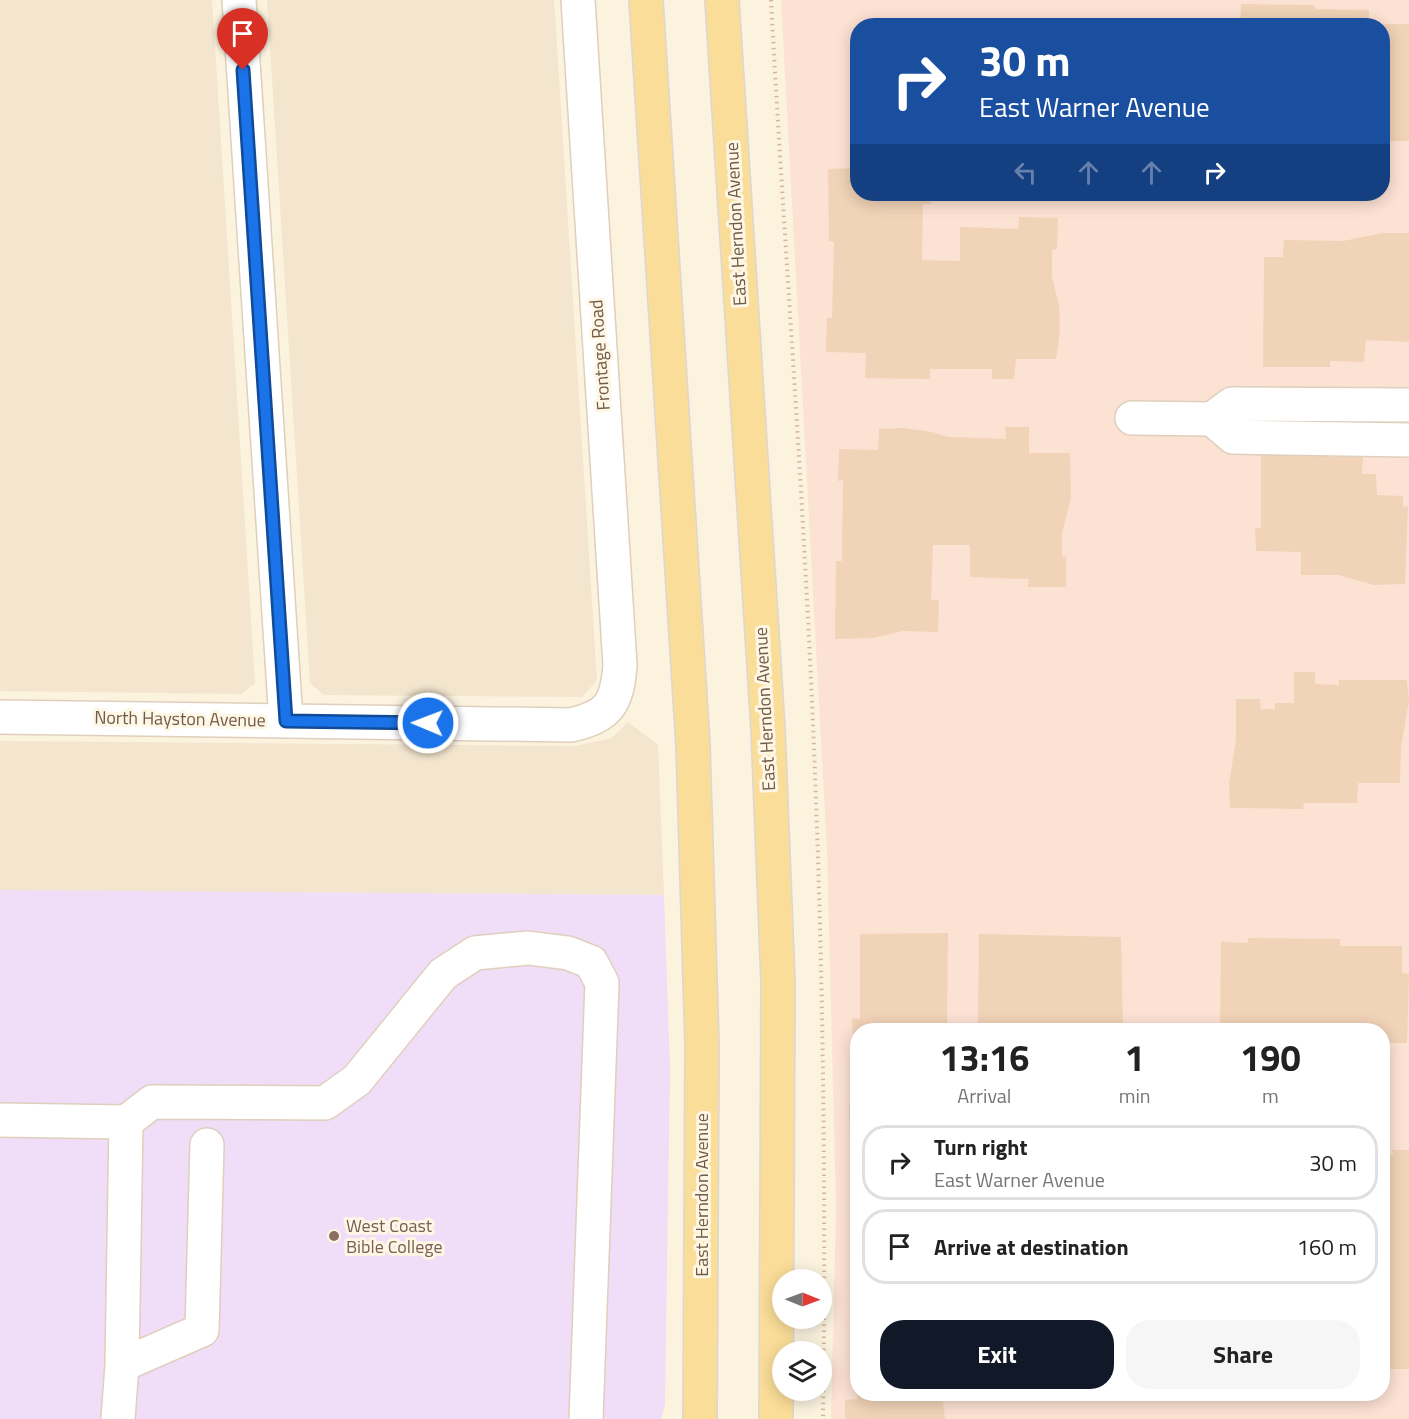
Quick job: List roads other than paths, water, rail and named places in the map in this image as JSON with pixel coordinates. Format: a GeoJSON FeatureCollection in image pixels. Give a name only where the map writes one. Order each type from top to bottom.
{"type":"FeatureCollection","features":[{"type":"Feature","properties":{"kind":"main road","name":"East Herndon Avenue"},"geometry":{"type":"LineString","coordinates":[[646,0],[693,745],[702,1045],[700,1419]]}},
{"type":"Feature","properties":{"kind":"main road","name":"East Herndon Avenue"},"geometry":{"type":"LineString","coordinates":[[722,0],[768,729],[778,982],[776,1419]]}},
{"type":"Feature","properties":{"kind":"street"},"geometry":{"type":"LineString","coordinates":[[239,0],[286,721]]}},
{"type":"Feature","properties":{"kind":"street","name":"Frontage Road"},"geometry":{"type":"LineString","coordinates":[[578,0],[620,665],[618,689],[609,709]]}},
{"type":"Feature","properties":{"kind":"street"},"geometry":{"type":"LineString","coordinates":[[1132,418],[1212,419],[1232,404],[1409,405]]}},
{"type":"Feature","properties":{"kind":"street"},"geometry":{"type":"LineString","coordinates":[[1212,419],[1233,438],[1409,440]]}},
{"type":"Feature","properties":{"kind":"street","name":"North Hayston Avenue"},"geometry":{"type":"LineString","coordinates":[[0,717],[571,725],[591,720],[609,709]]}},
{"type":"Feature","properties":{"kind":"street"},"geometry":{"type":"LineString","coordinates":[[0,1120],[126,1122],[152,1102],[325,1103],[357,1080],[443,974],[475,952],[528,948],[568,953],[591,962],[602,983],[586,1419]]}},
{"type":"Feature","properties":{"kind":"street"},"geometry":{"type":"LineString","coordinates":[[118,1419],[122,1365],[126,1122]]}},
{"type":"Feature","properties":{"kind":"street"},"geometry":{"type":"LineString","coordinates":[[122,1365],[202,1330],[207,1145]]}},
{"type":"Feature","properties":{"kind":"place","name":"West Coast Bible College"},"geometry":{"type":"Point","coordinates":[334,1236]}}]}
